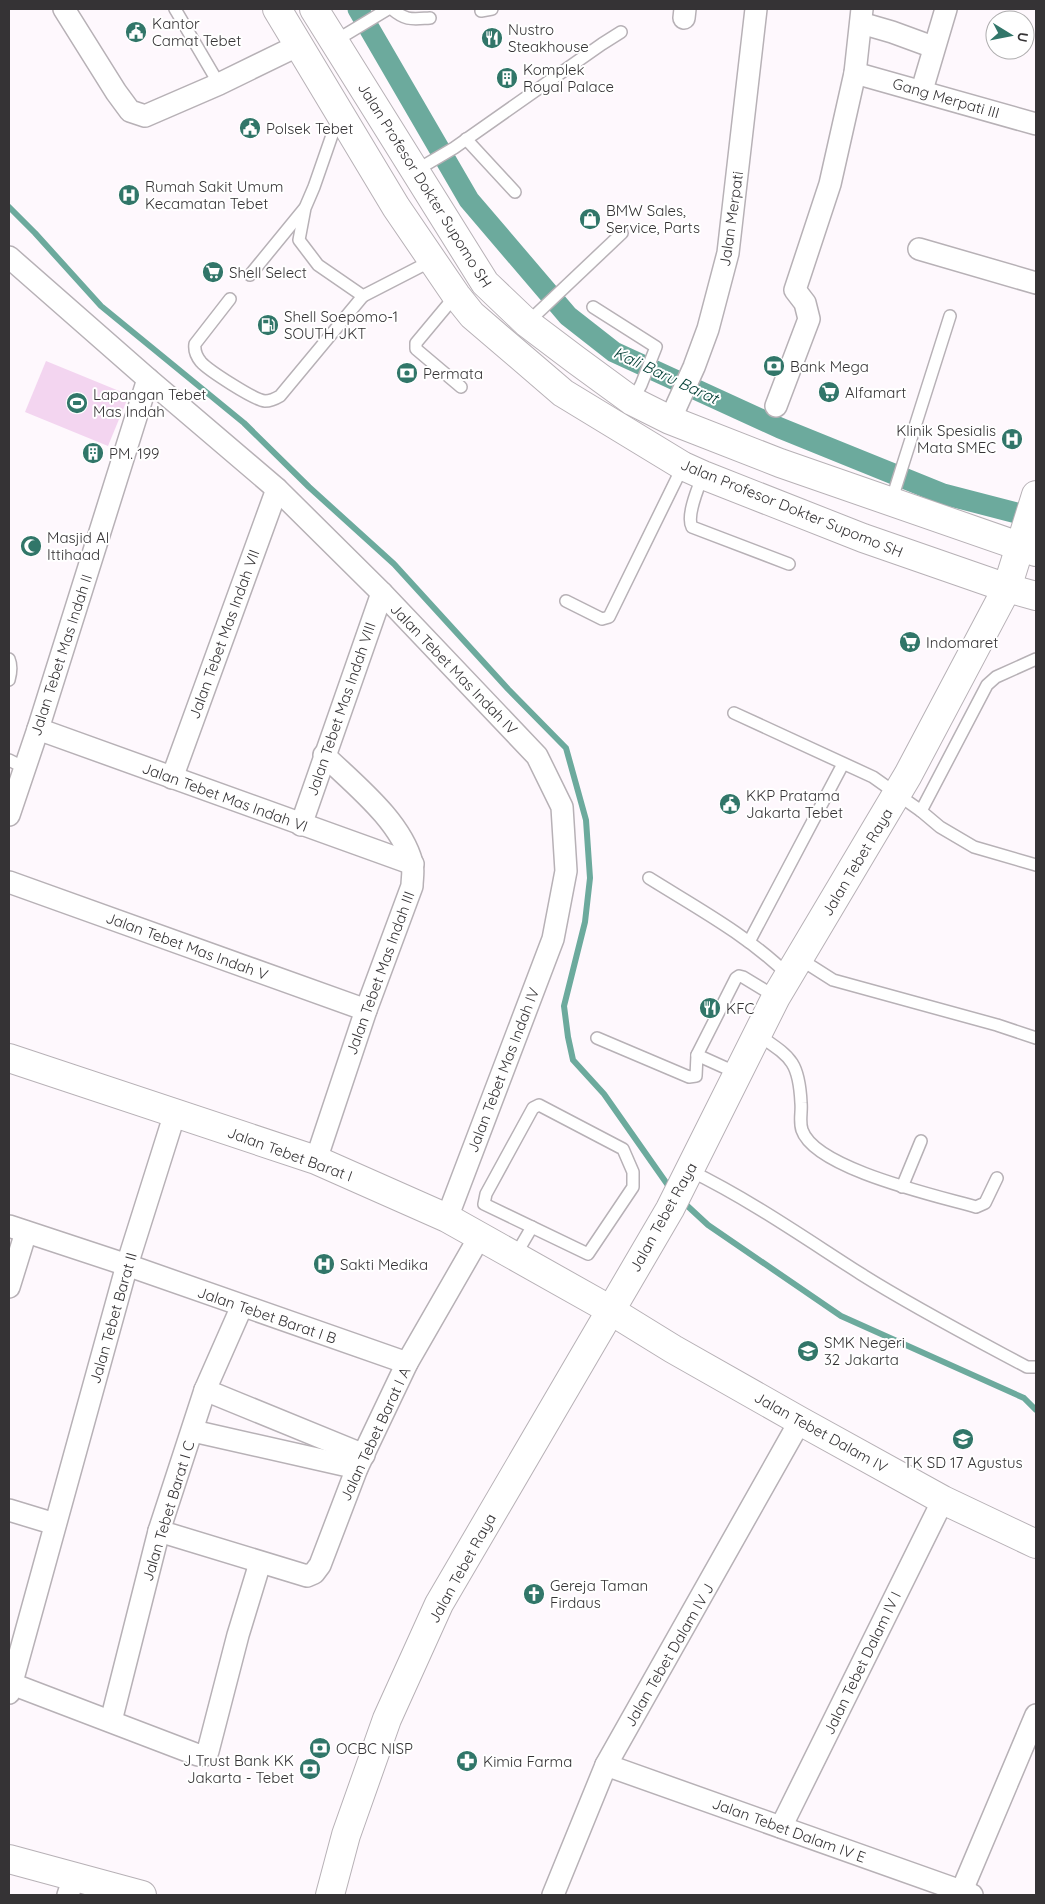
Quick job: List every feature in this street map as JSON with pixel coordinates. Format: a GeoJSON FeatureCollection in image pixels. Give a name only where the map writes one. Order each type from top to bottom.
{"type":"FeatureCollection","features":[{"type":"Feature","properties":{"kind":"main road","name":"Jalan Profesor Dokter Supomo SH"},"geometry":{"type":"LineString","coordinates":[[277,9],[396,207],[464,305],[564,393],[693,471],[863,538],[1007,588],[1036,596]]}},
{"type":"Feature","properties":{"kind":"main road","name":"Jalan Profesor Dokter Supomo SH"},"geometry":{"type":"LineString","coordinates":[[314,9],[420,168],[485,283],[527,323],[632,400],[675,409],[780,463],[894,493],[1026,545]]}},
{"type":"Feature","properties":{"kind":"main road"},"geometry":{"type":"LineString","coordinates":[[464,305],[496,294]]}},
{"type":"Feature","properties":{"kind":"main road","name":"Jalan Tebet Raya"},"geometry":{"type":"LineString","coordinates":[[330,1895],[346,1835],[386,1719],[439,1604],[680,1189],[737,1073],[788,977],[897,795],[1007,588],[1026,545],[1036,495]]}},
{"type":"Feature","properties":{"kind":"main road","name":"Jalan Tebet Barat I"},"geometry":{"type":"LineString","coordinates":[[9,1058],[316,1160],[447,1218],[611,1310]]}},
{"type":"Feature","properties":{"kind":"main road","name":"Jalan Tebet Dalam IV"},"geometry":{"type":"LineString","coordinates":[[611,1310],[673,1349],[943,1500],[1036,1544]]}},
{"type":"Feature","properties":{"kind":"main road"},"geometry":{"type":"LineString","coordinates":[[9,1859],[71,1886],[142,1895]]}},
{"type":"Feature","properties":{"kind":"street"},"geometry":{"type":"LineString","coordinates":[[64,9],[116,92],[130,111],[140,115],[150,115],[299,45]]}},
{"type":"Feature","properties":{"kind":"street","name":"Jalan Merpati"},"geometry":{"type":"LineString","coordinates":[[675,409],[694,367],[708,329],[728,253],[756,9]]}},
{"type":"Feature","properties":{"kind":"street"},"geometry":{"type":"LineString","coordinates":[[922,90],[933,47],[946,9]]}},
{"type":"Feature","properties":{"kind":"street"},"geometry":{"type":"LineString","coordinates":[[776,406],[808,319],[805,303],[795,290],[830,184],[855,73],[861,16],[892,32],[933,47]]}},
{"type":"Feature","properties":{"kind":"street","name":"Gang Merpati III"},"geometry":{"type":"LineString","coordinates":[[855,73],[922,90],[1036,124]]}},
{"type":"Feature","properties":{"kind":"street"},"geometry":{"type":"LineString","coordinates":[[919,249],[1036,283]]}},
{"type":"Feature","properties":{"kind":"street","name":"Jalan Tebet Mas Indah IV"},"geometry":{"type":"LineString","coordinates":[[9,256],[276,489],[382,593],[536,756],[562,808],[566,871],[553,939],[447,1218]]}},
{"type":"Feature","properties":{"kind":"street","name":"Jalan Tebet Mas Indah II"},"geometry":{"type":"LineString","coordinates":[[9,815],[17,764],[38,728],[148,379]]}},
{"type":"Feature","properties":{"kind":"street","name":"Jalan Tebet Mas Indah VII"},"geometry":{"type":"LineString","coordinates":[[172,778],[276,489]]}},
{"type":"Feature","properties":{"kind":"street","name":"Jalan Tebet Mas Indah VIII"},"geometry":{"type":"LineString","coordinates":[[301,825],[382,593]]}},
{"type":"Feature","properties":{"kind":"street","name":"Jalan Tebet Mas Indah VI"},"geometry":{"type":"LineString","coordinates":[[38,728],[301,825],[413,864]]}},
{"type":"Feature","properties":{"kind":"street","name":"Jalan Tebet Mas Indah III"},"geometry":{"type":"LineString","coordinates":[[316,1160],[366,1010],[412,886],[413,864],[402,837],[373,802],[324,755]]}},
{"type":"Feature","properties":{"kind":"street","name":"Jalan Tebet Mas Indah V"},"geometry":{"type":"LineString","coordinates":[[9,882],[366,1010]]}},
{"type":"Feature","properties":{"kind":"street","name":"Jalan Tebet Barat II"},"geometry":{"type":"LineString","coordinates":[[55,1524],[127,1265],[175,1113]]}},
{"type":"Feature","properties":{"kind":"street"},"geometry":{"type":"LineString","coordinates":[[9,1287],[18,1229]]}},
{"type":"Feature","properties":{"kind":"street","name":"Jalan Tebet Barat I B"},"geometry":{"type":"LineString","coordinates":[[18,1229],[407,1363]]}},
{"type":"Feature","properties":{"kind":"street","name":"Jalan Tebet Barat I A"},"geometry":{"type":"LineString","coordinates":[[159,1531],[307,1576],[314,1573],[320,1565],[360,1461],[407,1363],[480,1236]]}},
{"type":"Feature","properties":{"kind":"street","name":"Jalan Tebet Barat I C"},"geometry":{"type":"LineString","coordinates":[[111,1721],[159,1531],[205,1390],[242,1306]]}},
{"type":"Feature","properties":{"kind":"street"},"geometry":{"type":"LineString","coordinates":[[205,1390],[360,1461]]}},
{"type":"Feature","properties":{"kind":"street","name":"Jalan Tebet Dalam IV J"},"geometry":{"type":"LineString","coordinates":[[553,1895],[606,1766],[784,1453],[800,1421]]}},
{"type":"Feature","properties":{"kind":"street"},"geometry":{"type":"LineString","coordinates":[[193,1431],[360,1461]]}},
{"type":"Feature","properties":{"kind":"street","name":"Jalan Tebet Dalam IV I"},"geometry":{"type":"LineString","coordinates":[[781,1827],[943,1500]]}},
{"type":"Feature","properties":{"kind":"street"},"geometry":{"type":"LineString","coordinates":[[9,1510],[55,1524],[52,1541],[10,1688],[111,1721],[198,1755],[205,1755],[208,1750],[238,1635],[260,1563]]}},
{"type":"Feature","properties":{"kind":"street"},"geometry":{"type":"LineString","coordinates":[[964,1894],[1034,1728]]}},
{"type":"Feature","properties":{"kind":"street","name":"Jalan Tebet Dalam IV E"},"geometry":{"type":"LineString","coordinates":[[606,1766],[964,1894]]}},
{"type":"Feature","properties":{"kind":"lane"},"geometry":{"type":"LineString","coordinates":[[175,9],[219,84]]}},
{"type":"Feature","properties":{"kind":"lane"},"geometry":{"type":"LineString","coordinates":[[334,41],[386,11],[410,19],[430,18]]}},
{"type":"Feature","properties":{"kind":"lane"},"geometry":{"type":"LineString","coordinates":[[420,168],[454,148],[621,32]]}},
{"type":"Feature","properties":{"kind":"lane"},"geometry":{"type":"LineString","coordinates":[[340,113],[305,208],[299,240],[318,265],[363,296]]}},
{"type":"Feature","properties":{"kind":"lane"},"geometry":{"type":"LineString","coordinates":[[466,139],[515,192]]}},
{"type":"Feature","properties":{"kind":"lane"},"geometry":{"type":"LineString","coordinates":[[250,275],[305,208]]}},
{"type":"Feature","properties":{"kind":"lane"},"geometry":{"type":"LineString","coordinates":[[527,323],[622,233]]}},
{"type":"Feature","properties":{"kind":"lane"},"geometry":{"type":"LineString","coordinates":[[230,299],[195,344],[194,351],[202,364],[251,396],[263,401],[272,400],[280,396],[363,296],[433,260]]}},
{"type":"Feature","properties":{"kind":"lane"},"geometry":{"type":"LineString","coordinates":[[461,387],[416,349],[416,343],[464,305]]}},
{"type":"Feature","properties":{"kind":"lane"},"geometry":{"type":"LineString","coordinates":[[593,307],[656,347],[641,385],[632,400]]}},
{"type":"Feature","properties":{"kind":"lane"},"geometry":{"type":"LineString","coordinates":[[894,493],[900,468],[950,316]]}},
{"type":"Feature","properties":{"kind":"lane"},"geometry":{"type":"LineString","coordinates":[[693,471],[696,494],[690,521],[692,528],[789,564]]}},
{"type":"Feature","properties":{"kind":"lane"},"geometry":{"type":"LineString","coordinates":[[566,601],[602,619],[609,617],[693,471]]}},
{"type":"Feature","properties":{"kind":"lane"},"geometry":{"type":"LineString","coordinates":[[9,659],[11,664],[9,680]]}},
{"type":"Feature","properties":{"kind":"lane"},"geometry":{"type":"LineString","coordinates":[[921,811],[987,685],[996,677],[1036,659]]}},
{"type":"Feature","properties":{"kind":"lane"},"geometry":{"type":"LineString","coordinates":[[734,713],[873,777],[908,801],[940,827],[974,847],[1036,866]]}},
{"type":"Feature","properties":{"kind":"lane"},"geometry":{"type":"LineString","coordinates":[[749,942],[843,764]]}},
{"type":"Feature","properties":{"kind":"lane"},"geometry":{"type":"LineString","coordinates":[[649,878],[749,942],[772,959],[788,977]]}},
{"type":"Feature","properties":{"kind":"lane"},"geometry":{"type":"LineString","coordinates":[[597,1038],[689,1077],[696,1076],[697,1055],[736,978],[739,976],[833,980],[997,1025],[1036,1038]]}},
{"type":"Feature","properties":{"kind":"lane"},"geometry":{"type":"LineString","coordinates":[[757,1034],[784,1053],[795,1065],[801,1104],[802,1130],[806,1138],[820,1152],[876,1179],[976,1207],[985,1203],[997,1178]]}},
{"type":"Feature","properties":{"kind":"lane"},"geometry":{"type":"LineString","coordinates":[[697,1055],[737,1073]]}},
{"type":"Feature","properties":{"kind":"lane"},"geometry":{"type":"LineString","coordinates":[[539,1106],[623,1149],[633,1172],[633,1187],[588,1254],[532,1227],[484,1204],[486,1194],[533,1108],[539,1106]]}},
{"type":"Feature","properties":{"kind":"lane"},"geometry":{"type":"LineString","coordinates":[[902,1187],[921,1141]]}},
{"type":"Feature","properties":{"kind":"lane"},"geometry":{"type":"LineString","coordinates":[[680,1189],[729,1190],[768,1213],[862,1275],[948,1325],[1027,1367],[1036,1367]]}},
{"type":"Feature","properties":{"kind":"lane"},"geometry":{"type":"LineString","coordinates":[[515,1256],[532,1227]]}},
{"type":"Feature","properties":{"kind":"shaded area","name":"Lapangan Tebet Mas Indah"},"geometry":{"type":"Polygon","coordinates":[[[46,361],[129,395],[108,446],[25,412],[46,361]]]}},
{"type":"Feature","properties":{"kind":"waterway","name":"Kali Baru Barat"},"geometry":{"type":"LineString","coordinates":[[358,9],[469,200],[568,316],[614,352],[780,428],[943,494],[1036,518]]}},
{"type":"Feature","properties":{"kind":"waterway"},"geometry":{"type":"LineString","coordinates":[[9,207],[101,306],[244,423],[309,487],[394,564],[508,689],[566,748],[586,820],[590,878],[585,922],[564,1006],[573,1060],[604,1094],[672,1191]]}},
{"type":"Feature","properties":{"kind":"waterway"},"geometry":{"type":"LineString","coordinates":[[681,1200],[708,1225],[841,1316],[1024,1398],[1036,1410]]}},
{"type":"Feature","properties":{"kind":"place","name":"Kantor Camat Tebet"},"geometry":{"type":"Point","coordinates":[136,32]}},
{"type":"Feature","properties":{"kind":"place","name":"Nustro Steakhouse"},"geometry":{"type":"Point","coordinates":[492,38]}},
{"type":"Feature","properties":{"kind":"place","name":"Komplek Royal Palace"},"geometry":{"type":"Point","coordinates":[507,78]}},
{"type":"Feature","properties":{"kind":"place","name":"Polsek Tebet"},"geometry":{"type":"Point","coordinates":[250,128]}},
{"type":"Feature","properties":{"kind":"place","name":"Rumah Sakit Umum Kecamatan Tebet"},"geometry":{"type":"Point","coordinates":[129,195]}},
{"type":"Feature","properties":{"kind":"place","name":"BMW Sales, Service, Parts"},"geometry":{"type":"Point","coordinates":[590,219]}},
{"type":"Feature","properties":{"kind":"place","name":"Shell Select"},"geometry":{"type":"Point","coordinates":[213,272]}},
{"type":"Feature","properties":{"kind":"place","name":"Shell Soepomo-1 SOUTH JKT"},"geometry":{"type":"Point","coordinates":[268,325]}},
{"type":"Feature","properties":{"kind":"place","name":"Bank Mega"},"geometry":{"type":"Point","coordinates":[774,366]}},
{"type":"Feature","properties":{"kind":"place","name":"Permata"},"geometry":{"type":"Point","coordinates":[407,373]}},
{"type":"Feature","properties":{"kind":"place","name":"Alfamart"},"geometry":{"type":"Point","coordinates":[829,392]}},
{"type":"Feature","properties":{"kind":"place","name":"Lapangan Tebet Mas Indah"},"geometry":{"type":"Point","coordinates":[77,403]}},
{"type":"Feature","properties":{"kind":"place","name":"Klinik Spesialis Mata SMEC"},"geometry":{"type":"Point","coordinates":[1012,439]}},
{"type":"Feature","properties":{"kind":"place","name":"PM. 199"},"geometry":{"type":"Point","coordinates":[93,453]}},
{"type":"Feature","properties":{"kind":"place","name":"Masjid Al Ittihaad"},"geometry":{"type":"Point","coordinates":[31,546]}},
{"type":"Feature","properties":{"kind":"place","name":"Indomaret"},"geometry":{"type":"Point","coordinates":[910,642]}},
{"type":"Feature","properties":{"kind":"place","name":"KKP Pratama Jakarta Tebet"},"geometry":{"type":"Point","coordinates":[730,804]}},
{"type":"Feature","properties":{"kind":"place","name":"KFC"},"geometry":{"type":"Point","coordinates":[710,1008]}},
{"type":"Feature","properties":{"kind":"place","name":"Sakti Medika"},"geometry":{"type":"Point","coordinates":[324,1264]}},
{"type":"Feature","properties":{"kind":"place","name":"SMK Negeri 32 Jakarta"},"geometry":{"type":"Point","coordinates":[808,1351]}},
{"type":"Feature","properties":{"kind":"place","name":"TK SD 17 Agustus"},"geometry":{"type":"Point","coordinates":[963,1439]}},
{"type":"Feature","properties":{"kind":"place","name":"Gereja Taman Firdaus"},"geometry":{"type":"Point","coordinates":[534,1594]}},
{"type":"Feature","properties":{"kind":"place","name":"OCBC NISP"},"geometry":{"type":"Point","coordinates":[320,1748]}},
{"type":"Feature","properties":{"kind":"place","name":"Kimia Farma"},"geometry":{"type":"Point","coordinates":[467,1761]}},
{"type":"Feature","properties":{"kind":"place","name":"J Trust Bank KK Jakarta - Tebet"},"geometry":{"type":"Point","coordinates":[310,1769]}}]}
